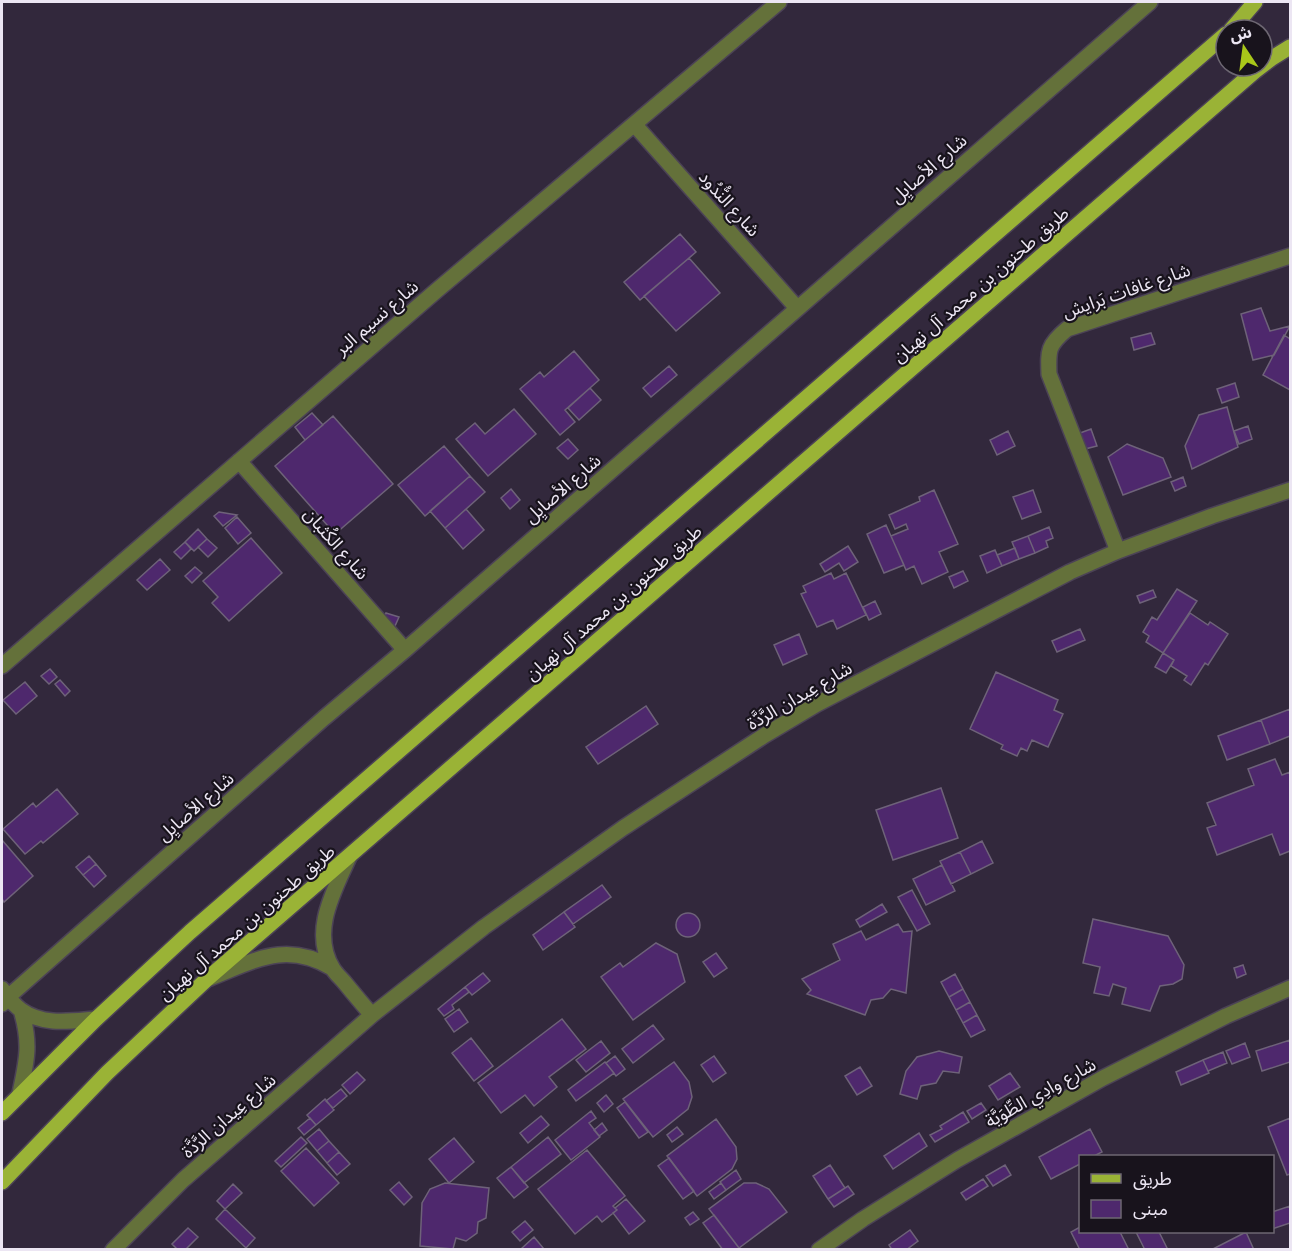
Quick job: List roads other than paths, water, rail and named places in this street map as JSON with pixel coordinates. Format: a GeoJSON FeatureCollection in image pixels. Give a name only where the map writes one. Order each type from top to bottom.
{"type":"FeatureCollection","features":[{"type":"Feature","properties":{"kind":"main road"},"geometry":{"type":"LineString","coordinates":[[1241,18],[1255,2]]}},
{"type":"Feature","properties":{"kind":"main road"},"geometry":{"type":"LineString","coordinates":[[2,1113],[96,1019],[189,932],[1214,44]]}},
{"type":"Feature","properties":{"kind":"main road","name":"طريق طحنون بن محمد آل نهيان"},"geometry":{"type":"LineString","coordinates":[[2,1182],[107,1074],[207,979],[1237,87],[1272,58],[1290,47]]}},
{"type":"Feature","properties":{"kind":"street","name":"شارع نسيم البر"},"geometry":{"type":"LineString","coordinates":[[2,666],[436,291],[779,2]]}},
{"type":"Feature","properties":{"kind":"street","name":"شارع الأصايِل"},"geometry":{"type":"LineString","coordinates":[[4,997],[1150,2]]}},
{"type":"Feature","properties":{"kind":"street","name":"شارع النُّدُود"},"geometry":{"type":"LineString","coordinates":[[634,124],[797,308]]}},
{"type":"Feature","properties":{"kind":"street","name":"شارع غافات بَرايش"},"geometry":{"type":"LineString","coordinates":[[1118,551],[1049,374],[1048,351],[1053,342],[1067,329],[1290,255]]}},
{"type":"Feature","properties":{"kind":"street","name":"شارع الكُثبان"},"geometry":{"type":"LineString","coordinates":[[239,461],[405,650]]}},
{"type":"Feature","properties":{"kind":"street","name":"شارع عِيدان الرَّدَّة"},"geometry":{"type":"LineString","coordinates":[[114,1250],[183,1180],[372,1015],[484,927],[623,828],[765,735],[817,704],[1070,572],[1118,551],[1290,490]]}},
{"type":"Feature","properties":{"kind":"street"},"geometry":{"type":"LineString","coordinates":[[332,968],[324,939],[324,923],[327,908],[349,857]]}},
{"type":"Feature","properties":{"kind":"street"},"geometry":{"type":"LineString","coordinates":[[207,979],[262,958],[291,954],[306,956],[332,968],[372,1015]]}},
{"type":"Feature","properties":{"kind":"street","name":"شارع وادِي الطِّوَيَّة"},"geometry":{"type":"LineString","coordinates":[[819,1250],[863,1219],[957,1160],[1103,1078],[1226,1016],[1290,988]]}},
{"type":"Feature","properties":{"kind":"street"},"geometry":{"type":"LineString","coordinates":[[4,997],[21,1010],[43,1019],[56,1022],[96,1019]]}},
{"type":"Feature","properties":{"kind":"street"},"geometry":{"type":"LineString","coordinates":[[20,1093],[28,1049],[21,1010]]}}]}
